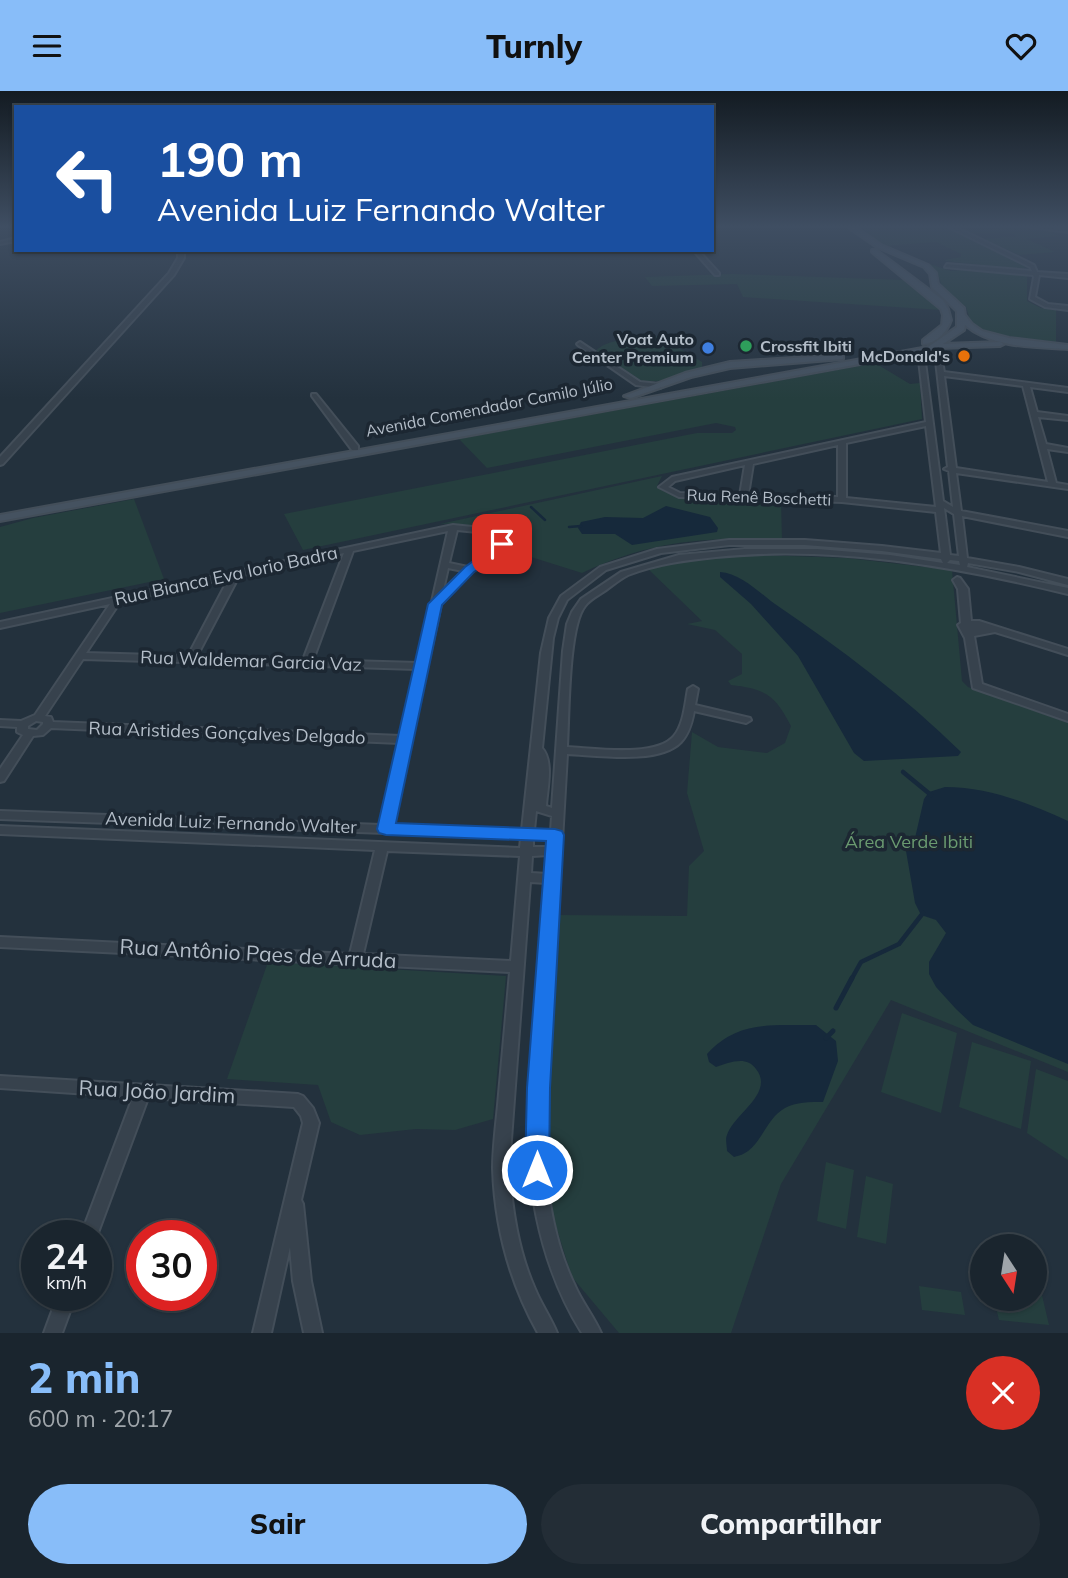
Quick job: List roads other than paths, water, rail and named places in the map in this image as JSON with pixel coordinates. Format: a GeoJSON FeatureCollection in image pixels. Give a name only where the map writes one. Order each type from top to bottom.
{"type":"FeatureCollection","features":[{"type":"Feature","properties":{"kind":"main road"},"geometry":{"type":"LineString","coordinates":[[916,283],[951,313],[953,329],[957,333],[1000,344]]}},
{"type":"Feature","properties":{"kind":"main road"},"geometry":{"type":"LineString","coordinates":[[935,283],[940,291],[955,302],[968,326],[990,336],[1068,349]]}},
{"type":"Feature","properties":{"kind":"main road","name":"Avenida Comendador Camilo Júlio"},"geometry":{"type":"LineString","coordinates":[[0,510],[597,404],[638,389],[660,386],[730,365],[842,357],[916,345],[936,337],[944,329],[949,317],[945,307]]}},
{"type":"Feature","properties":{"kind":"main road"},"geometry":{"type":"LineString","coordinates":[[957,333],[961,328],[962,316]]}},
{"type":"Feature","properties":{"kind":"main road","name":"Avenida Comendador Camilo Júlio"},"geometry":{"type":"LineString","coordinates":[[0,518],[932,349],[957,333]]}},
{"type":"Feature","properties":{"kind":"main road"},"geometry":{"type":"LineString","coordinates":[[932,349],[956,345],[1000,344],[1068,349]]}},
{"type":"Feature","properties":{"kind":"main road"},"geometry":{"type":"LineString","coordinates":[[762,362],[744,370],[759,377],[804,372]]}},
{"type":"Feature","properties":{"kind":"main road"},"geometry":{"type":"LineString","coordinates":[[688,376],[715,373],[732,378],[732,381],[720,387]]}},
{"type":"Feature","properties":{"kind":"main road"},"geometry":{"type":"LineString","coordinates":[[0,524],[40,512]]}},
{"type":"Feature","properties":{"kind":"street"},"geometry":{"type":"LineString","coordinates":[[0,463],[164,283]]}},
{"type":"Feature","properties":{"kind":"street"},"geometry":{"type":"LineString","coordinates":[[1034,283],[1032,299],[1047,306],[1068,308]]}},
{"type":"Feature","properties":{"kind":"street"},"geometry":{"type":"LineString","coordinates":[[580,344],[638,389]]}},
{"type":"Feature","properties":{"kind":"street"},"geometry":{"type":"LineString","coordinates":[[932,349],[939,361],[941,374],[963,560]]}},
{"type":"Feature","properties":{"kind":"street","name":"Avenida Comendador Camilo Júlio"},"geometry":{"type":"LineString","coordinates":[[877,359],[910,356],[939,361]]}},
{"type":"Feature","properties":{"kind":"street"},"geometry":{"type":"LineString","coordinates":[[922,359],[946,561]]}},
{"type":"Feature","properties":{"kind":"street"},"geometry":{"type":"LineString","coordinates":[[941,374],[1068,390]]}},
{"type":"Feature","properties":{"kind":"street"},"geometry":{"type":"LineString","coordinates":[[1026,384],[1053,485]]}},
{"type":"Feature","properties":{"kind":"street"},"geometry":{"type":"LineString","coordinates":[[314,395],[355,448]]}},
{"type":"Feature","properties":{"kind":"street"},"geometry":{"type":"LineString","coordinates":[[928,407],[945,410]]}},
{"type":"Feature","properties":{"kind":"street"},"geometry":{"type":"LineString","coordinates":[[1034,414],[1068,418]]}},
{"type":"Feature","properties":{"kind":"street","name":"Rua Renê Boschetti"},"geometry":{"type":"LineString","coordinates":[[930,423],[749,465],[737,464],[672,479],[663,487],[679,495],[842,500],[940,510]]}},
{"type":"Feature","properties":{"kind":"street","name":"Rua Renê Boschetti"},"geometry":{"type":"LineString","coordinates":[[905,428],[931,434]]}},
{"type":"Feature","properties":{"kind":"street"},"geometry":{"type":"LineString","coordinates":[[842,443],[842,500]]}},
{"type":"Feature","properties":{"kind":"street"},"geometry":{"type":"LineString","coordinates":[[829,445],[842,453]]}},
{"type":"Feature","properties":{"kind":"street"},"geometry":{"type":"LineString","coordinates":[[1043,446],[1068,450]]}},
{"type":"Feature","properties":{"kind":"street"},"geometry":{"type":"LineString","coordinates":[[744,496],[749,465]]}},
{"type":"Feature","properties":{"kind":"street"},"geometry":{"type":"LineString","coordinates":[[935,467],[1068,487]]}},
{"type":"Feature","properties":{"kind":"street"},"geometry":{"type":"LineString","coordinates":[[940,510],[1068,534]]}},
{"type":"Feature","properties":{"kind":"street"},"geometry":{"type":"LineString","coordinates":[[940,510],[947,526],[951,549],[963,560]]}},
{"type":"Feature","properties":{"kind":"street"},"geometry":{"type":"LineString","coordinates":[[386,829],[421,666],[444,564],[453,527],[479,530],[502,541],[499,549],[470,570],[435,604]]}},
{"type":"Feature","properties":{"kind":"street","name":"Rua Bianca Eva Iorio Badra"},"geometry":{"type":"LineString","coordinates":[[0,625],[453,527]]}},
{"type":"Feature","properties":{"kind":"street"},"geometry":{"type":"LineString","coordinates":[[548,1333],[523,1286],[510,1246],[503,1204],[502,1145],[526,852],[550,624],[566,595],[607,567],[653,550],[715,543],[822,545],[946,561],[963,560],[1068,591]]}},
{"type":"Feature","properties":{"kind":"street"},"geometry":{"type":"LineString","coordinates":[[307,663],[350,548]]}},
{"type":"Feature","properties":{"kind":"street"},"geometry":{"type":"LineString","coordinates":[[592,1333],[562,1279],[538,1184],[539,1088],[570,626],[583,602],[614,578],[653,562],[723,552],[919,557]]}},
{"type":"Feature","properties":{"kind":"street"},"geometry":{"type":"LineString","coordinates":[[444,564],[470,570]]}},
{"type":"Feature","properties":{"kind":"street"},"geometry":{"type":"LineString","coordinates":[[989,569],[1068,582]]}},
{"type":"Feature","properties":{"kind":"street"},"geometry":{"type":"LineString","coordinates":[[191,659],[236,574]]}},
{"type":"Feature","properties":{"kind":"street"},"geometry":{"type":"LineString","coordinates":[[957,580],[973,628],[975,683],[983,690],[1068,718]]}},
{"type":"Feature","properties":{"kind":"street"},"geometry":{"type":"LineString","coordinates":[[0,778],[26,729],[39,717],[117,600]]}},
{"type":"Feature","properties":{"kind":"street"},"geometry":{"type":"LineString","coordinates":[[973,628],[994,631],[1068,652]]}},
{"type":"Feature","properties":{"kind":"street","name":"Rua Waldemar Garcia Vaz"},"geometry":{"type":"LineString","coordinates":[[80,656],[421,666]]}},
{"type":"Feature","properties":{"kind":"street"},"geometry":{"type":"LineString","coordinates":[[562,750],[651,751],[666,747],[676,741],[681,733],[693,689]]}},
{"type":"Feature","properties":{"kind":"street"},"geometry":{"type":"LineString","coordinates":[[690,706],[746,720]]}},
{"type":"Feature","properties":{"kind":"street"},"geometry":{"type":"LineString","coordinates":[[0,723],[39,733],[49,725],[47,719],[39,717]]}},
{"type":"Feature","properties":{"kind":"street","name":"Rua Aristides Gonçalves Delgado"},"geometry":{"type":"LineString","coordinates":[[49,725],[405,740]]}},
{"type":"Feature","properties":{"kind":"street"},"geometry":{"type":"LineString","coordinates":[[538,741],[543,763],[540,808],[558,814]]}},
{"type":"Feature","properties":{"kind":"street","name":"Avenida Luiz Fernando Walter"},"geometry":{"type":"LineString","coordinates":[[0,815],[529,834],[555,843]]}},
{"type":"Feature","properties":{"kind":"street","name":"Avenida Luiz Fernando Walter"},"geometry":{"type":"LineString","coordinates":[[0,830],[503,852],[526,852],[555,843]]}},
{"type":"Feature","properties":{"kind":"street"},"geometry":{"type":"LineString","coordinates":[[503,852],[504,834]]}},
{"type":"Feature","properties":{"kind":"street"},"geometry":{"type":"LineString","coordinates":[[355,959],[382,846]]}},
{"type":"Feature","properties":{"kind":"street"},"geometry":{"type":"LineString","coordinates":[[525,877],[553,879]]}},
{"type":"Feature","properties":{"kind":"street","name":"Rua Antônio Paes de Arruda"},"geometry":{"type":"LineString","coordinates":[[0,942],[516,967]]}},
{"type":"Feature","properties":{"kind":"street","name":"Rua João Jardim"},"geometry":{"type":"LineString","coordinates":[[0,1082],[298,1101],[308,1113],[311,1123],[294,1196]]}},
{"type":"Feature","properties":{"kind":"street"},"geometry":{"type":"LineString","coordinates":[[95,1220],[143,1091]]}},
{"type":"Feature","properties":{"kind":"street"},"geometry":{"type":"LineString","coordinates":[[262,1333],[294,1196]]}},
{"type":"Feature","properties":{"kind":"street"},"geometry":{"type":"LineString","coordinates":[[294,1196],[302,1281],[313,1333]]}},
{"type":"Feature","properties":{"kind":"street"},"geometry":{"type":"LineString","coordinates":[[53,1333],[61,1311]]}},
{"type":"Feature","properties":{"kind":"water"},"geometry":{"type":"Polygon","coordinates":[[[666,506],[710,517],[718,528],[717,532],[632,545],[615,534],[582,534],[578,528],[581,522],[605,517],[643,518],[666,506]]]}},
{"type":"Feature","properties":{"kind":"water"},"geometry":{"type":"Polygon","coordinates":[[[720,572],[749,584],[871,674],[939,731],[961,752],[958,756],[864,761],[854,753],[798,656],[751,604],[720,577],[720,572]]]}},
{"type":"Feature","properties":{"kind":"water"},"geometry":{"type":"Polygon","coordinates":[[[945,787],[993,793],[1068,821],[1068,1064],[973,1025],[936,987],[929,974],[929,962],[946,933],[936,920],[921,915],[915,903],[906,851],[915,838],[924,799],[929,792],[945,787]]]}},
{"type":"Feature","properties":{"kind":"water"},"geometry":{"type":"Polygon","coordinates":[[[771,1025],[816,1025],[836,1041],[838,1061],[823,1102],[798,1103],[785,1108],[750,1149],[734,1157],[727,1151],[726,1137],[757,1095],[760,1078],[756,1069],[747,1062],[737,1061],[716,1067],[709,1062],[707,1054],[731,1035],[744,1030],[771,1025]]]}},
{"type":"Feature","properties":{"kind":"waterway"},"geometry":{"type":"LineString","coordinates":[[531,507],[545,520]]}},
{"type":"Feature","properties":{"kind":"waterway"},"geometry":{"type":"LineString","coordinates":[[569,527],[581,526]]}},
{"type":"Feature","properties":{"kind":"waterway"},"geometry":{"type":"LineString","coordinates":[[903,772],[931,795]]}},
{"type":"Feature","properties":{"kind":"waterway"},"geometry":{"type":"LineString","coordinates":[[851,980],[861,962],[899,944],[923,913]]}},
{"type":"Feature","properties":{"kind":"waterway"},"geometry":{"type":"LineString","coordinates":[[836,1008],[852,978]]}},
{"type":"Feature","properties":{"kind":"waterway"},"geometry":{"type":"LineString","coordinates":[[826,1038],[833,1031]]}},
{"type":"Feature","properties":{"kind":"place","name":"Crossfit Ibiti"},"geometry":{"type":"Point","coordinates":[746,346]}},
{"type":"Feature","properties":{"kind":"place","name":"Voat Auto Center Premium"},"geometry":{"type":"Point","coordinates":[708,348]}},
{"type":"Feature","properties":{"kind":"place","name":"McDonald's"},"geometry":{"type":"Point","coordinates":[964,356]}},
{"type":"Feature","properties":{"kind":"park label","name":"Área Verde Ibiti"},"geometry":{"type":"Point","coordinates":[909,842]}}]}
